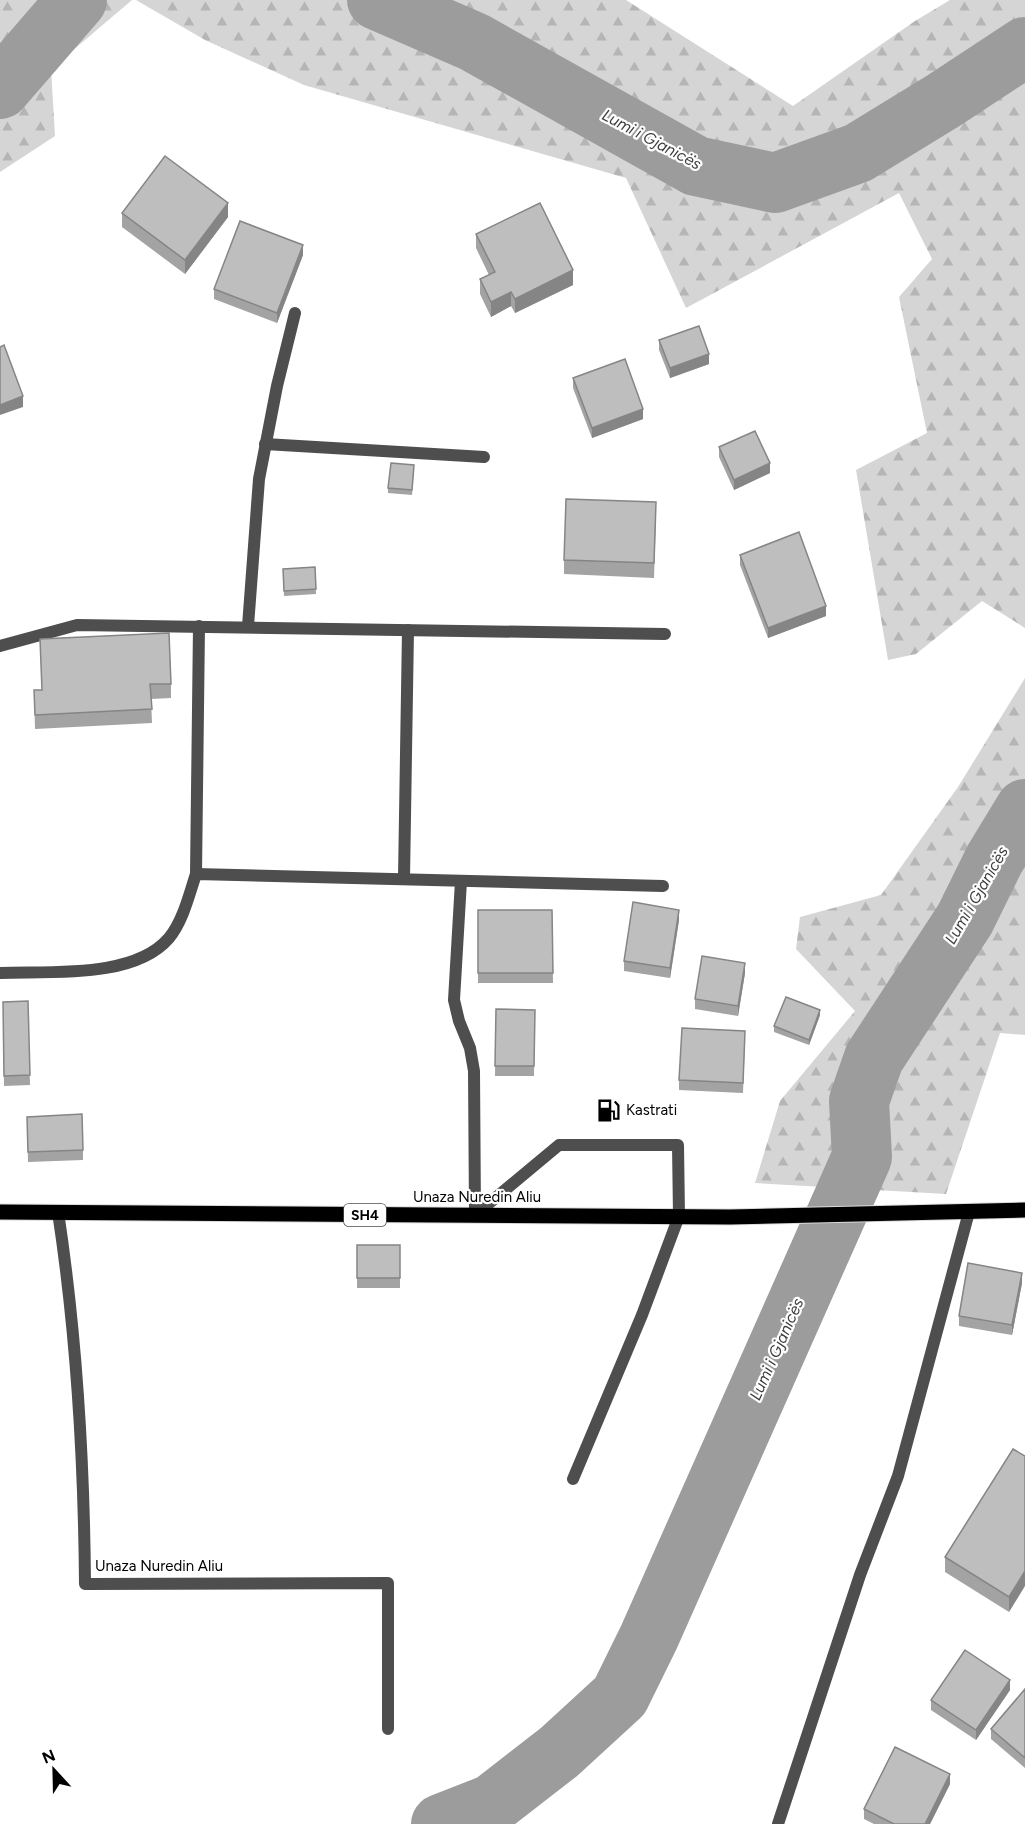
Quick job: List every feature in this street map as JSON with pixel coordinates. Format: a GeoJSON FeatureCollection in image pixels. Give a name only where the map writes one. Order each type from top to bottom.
{"type":"FeatureCollection","features":[{"type":"Feature","properties":{"kind":"main road","name":"Unaza Nuredin Aliu"},"geometry":{"type":"LineString","coordinates":[[0,1212],[730,1217],[1025,1210]]}},
{"type":"Feature","properties":{"kind":"street"},"geometry":{"type":"LineString","coordinates":[[248,626],[265,444],[295,313]]}},
{"type":"Feature","properties":{"kind":"street"},"geometry":{"type":"LineString","coordinates":[[265,444],[484,457]]}},
{"type":"Feature","properties":{"kind":"street"},"geometry":{"type":"LineString","coordinates":[[0,646],[77,625],[665,634]]}},
{"type":"Feature","properties":{"kind":"street"},"geometry":{"type":"LineString","coordinates":[[0,973],[90,970],[122,965],[152,954],[170,937],[184,908],[196,874],[199,626]]}},
{"type":"Feature","properties":{"kind":"street"},"geometry":{"type":"LineString","coordinates":[[404,878],[408,630]]}},
{"type":"Feature","properties":{"kind":"street"},"geometry":{"type":"LineString","coordinates":[[196,874],[663,886]]}},
{"type":"Feature","properties":{"kind":"street"},"geometry":{"type":"LineString","coordinates":[[461,881],[454,1000],[459,1021],[470,1048],[474,1071],[475,1215]]}},
{"type":"Feature","properties":{"kind":"street"},"geometry":{"type":"LineString","coordinates":[[475,1215],[559,1144],[678,1145],[679,1216],[642,1316],[573,1479]]}},
{"type":"Feature","properties":{"kind":"street","name":"Unaza Nuredin Aliu"},"geometry":{"type":"LineString","coordinates":[[58,1212],[78,1371],[84,1493],[85,1584],[388,1583],[388,1729]]}},
{"type":"Feature","properties":{"kind":"street"},"geometry":{"type":"LineString","coordinates":[[778,1824],[860,1575],[898,1476],[969,1212]]}},
{"type":"Feature","properties":{"kind":"green space"},"geometry":{"type":"Polygon","coordinates":[[[0,0],[132,0],[51,69],[55,136],[0,172],[0,0]]]}},
{"type":"Feature","properties":{"kind":"green space"},"geometry":{"type":"Polygon","coordinates":[[[136,0],[355,0],[405,20],[413,0],[626,0],[793,106],[915,21],[950,0],[1025,0],[1025,628],[982,601],[916,654],[888,660],[856,470],[927,433],[899,297],[932,259],[899,193],[686,308],[626,178],[304,85],[205,40],[136,0]]]}},
{"type":"Feature","properties":{"kind":"green space"},"geometry":{"type":"Polygon","coordinates":[[[1025,678],[1025,1035],[1000,1033],[946,1194],[755,1183],[780,1101],[855,1011],[796,949],[800,917],[881,895],[958,787],[1025,678]]]}},
{"type":"Feature","properties":{"kind":"building"},"geometry":{"type":"Polygon","coordinates":[[[165,156],[228,203],[185,260],[122,213],[165,156]]]}},
{"type":"Feature","properties":{"kind":"building"},"geometry":{"type":"Polygon","coordinates":[[[540,203],[573,270],[515,299],[511,292],[491,302],[480,279],[495,272],[476,234],[540,203]]]}},
{"type":"Feature","properties":{"kind":"building"},"geometry":{"type":"Polygon","coordinates":[[[240,221],[303,245],[277,313],[214,289],[240,221]]]}},
{"type":"Feature","properties":{"kind":"building"},"geometry":{"type":"Polygon","coordinates":[[[699,326],[709,354],[670,368],[659,340],[699,326]]]}},
{"type":"Feature","properties":{"kind":"building"},"geometry":{"type":"Polygon","coordinates":[[[4,345],[23,396],[0,405],[0,347],[4,345]]]}},
{"type":"Feature","properties":{"kind":"building"},"geometry":{"type":"Polygon","coordinates":[[[625,359],[643,409],[592,428],[573,378],[625,359]]]}},
{"type":"Feature","properties":{"kind":"building"},"geometry":{"type":"Polygon","coordinates":[[[755,431],[770,463],[734,480],[719,447],[755,431]]]}},
{"type":"Feature","properties":{"kind":"building"},"geometry":{"type":"Polygon","coordinates":[[[391,463],[414,465],[412,490],[388,488],[391,463]]]}},
{"type":"Feature","properties":{"kind":"building"},"geometry":{"type":"Polygon","coordinates":[[[566,499],[656,502],[654,563],[564,560],[566,499]]]}},
{"type":"Feature","properties":{"kind":"building"},"geometry":{"type":"Polygon","coordinates":[[[799,532],[826,606],[768,628],[740,555],[799,532]]]}},
{"type":"Feature","properties":{"kind":"building"},"geometry":{"type":"Polygon","coordinates":[[[315,567],[316,589],[284,591],[283,569],[315,567]]]}},
{"type":"Feature","properties":{"kind":"building"},"geometry":{"type":"Polygon","coordinates":[[[169,633],[171,684],[150,684],[152,709],[35,715],[34,690],[42,690],[40,639],[169,633]]]}},
{"type":"Feature","properties":{"kind":"building"},"geometry":{"type":"Polygon","coordinates":[[[633,902],[679,910],[670,968],[624,961],[633,902]]]}},
{"type":"Feature","properties":{"kind":"building"},"geometry":{"type":"Polygon","coordinates":[[[478,910],[552,910],[553,973],[478,973],[478,910]]]}},
{"type":"Feature","properties":{"kind":"building"},"geometry":{"type":"Polygon","coordinates":[[[702,956],[745,963],[738,1006],[695,999],[702,956]]]}},
{"type":"Feature","properties":{"kind":"building"},"geometry":{"type":"Polygon","coordinates":[[[786,997],[820,1010],[809,1040],[774,1026],[786,997]]]}},
{"type":"Feature","properties":{"kind":"building"},"geometry":{"type":"Polygon","coordinates":[[[28,1001],[30,1075],[4,1076],[3,1002],[28,1001]]]}},
{"type":"Feature","properties":{"kind":"building"},"geometry":{"type":"Polygon","coordinates":[[[496,1009],[535,1010],[534,1066],[495,1066],[496,1009]]]}},
{"type":"Feature","properties":{"kind":"building"},"geometry":{"type":"Polygon","coordinates":[[[682,1028],[745,1031],[743,1083],[679,1080],[682,1028]]]}},
{"type":"Feature","properties":{"kind":"building"},"geometry":{"type":"Polygon","coordinates":[[[82,1114],[83,1150],[28,1152],[27,1117],[82,1114]]]}},
{"type":"Feature","properties":{"kind":"building"},"geometry":{"type":"Polygon","coordinates":[[[357,1245],[400,1245],[400,1278],[357,1278],[357,1245]]]}},
{"type":"Feature","properties":{"kind":"building"},"geometry":{"type":"Polygon","coordinates":[[[968,1263],[1022,1273],[1012,1325],[959,1316],[968,1263]]]}},
{"type":"Feature","properties":{"kind":"building"},"geometry":{"type":"Polygon","coordinates":[[[1013,1449],[1025,1456],[1025,1571],[1009,1597],[945,1557],[1013,1449]]]}},
{"type":"Feature","properties":{"kind":"building"},"geometry":{"type":"Polygon","coordinates":[[[965,1650],[1010,1680],[976,1730],[931,1700],[965,1650]]]}},
{"type":"Feature","properties":{"kind":"building"},"geometry":{"type":"Polygon","coordinates":[[[1025,1689],[1025,1758],[991,1729],[1025,1689]]]}},
{"type":"Feature","properties":{"kind":"building"},"geometry":{"type":"Polygon","coordinates":[[[895,1747],[950,1774],[925,1824],[894,1824],[864,1809],[895,1747]]]}},
{"type":"Feature","properties":{"kind":"waterway","name":"Lumi i Gjanicës"},"geometry":{"type":"LineString","coordinates":[[0,89],[77,0]]}},
{"type":"Feature","properties":{"kind":"waterway","name":"Lumi i Gjanicës"},"geometry":{"type":"LineString","coordinates":[[377,0],[474,42],[696,166],[775,183],[858,153],[1025,47]]}},
{"type":"Feature","properties":{"kind":"waterway","name":"Lumi i Gjanicës"},"geometry":{"type":"LineString","coordinates":[[441,1824],[492,1804],[559,1752],[620,1696],[649,1637],[862,1157],[859,1101],[874,1058],[965,919],[994,860],[1025,809]]}},
{"type":"Feature","properties":{"kind":"place","name":"Kastrati"},"geometry":{"type":"Point","coordinates":[608,1110]}}]}
